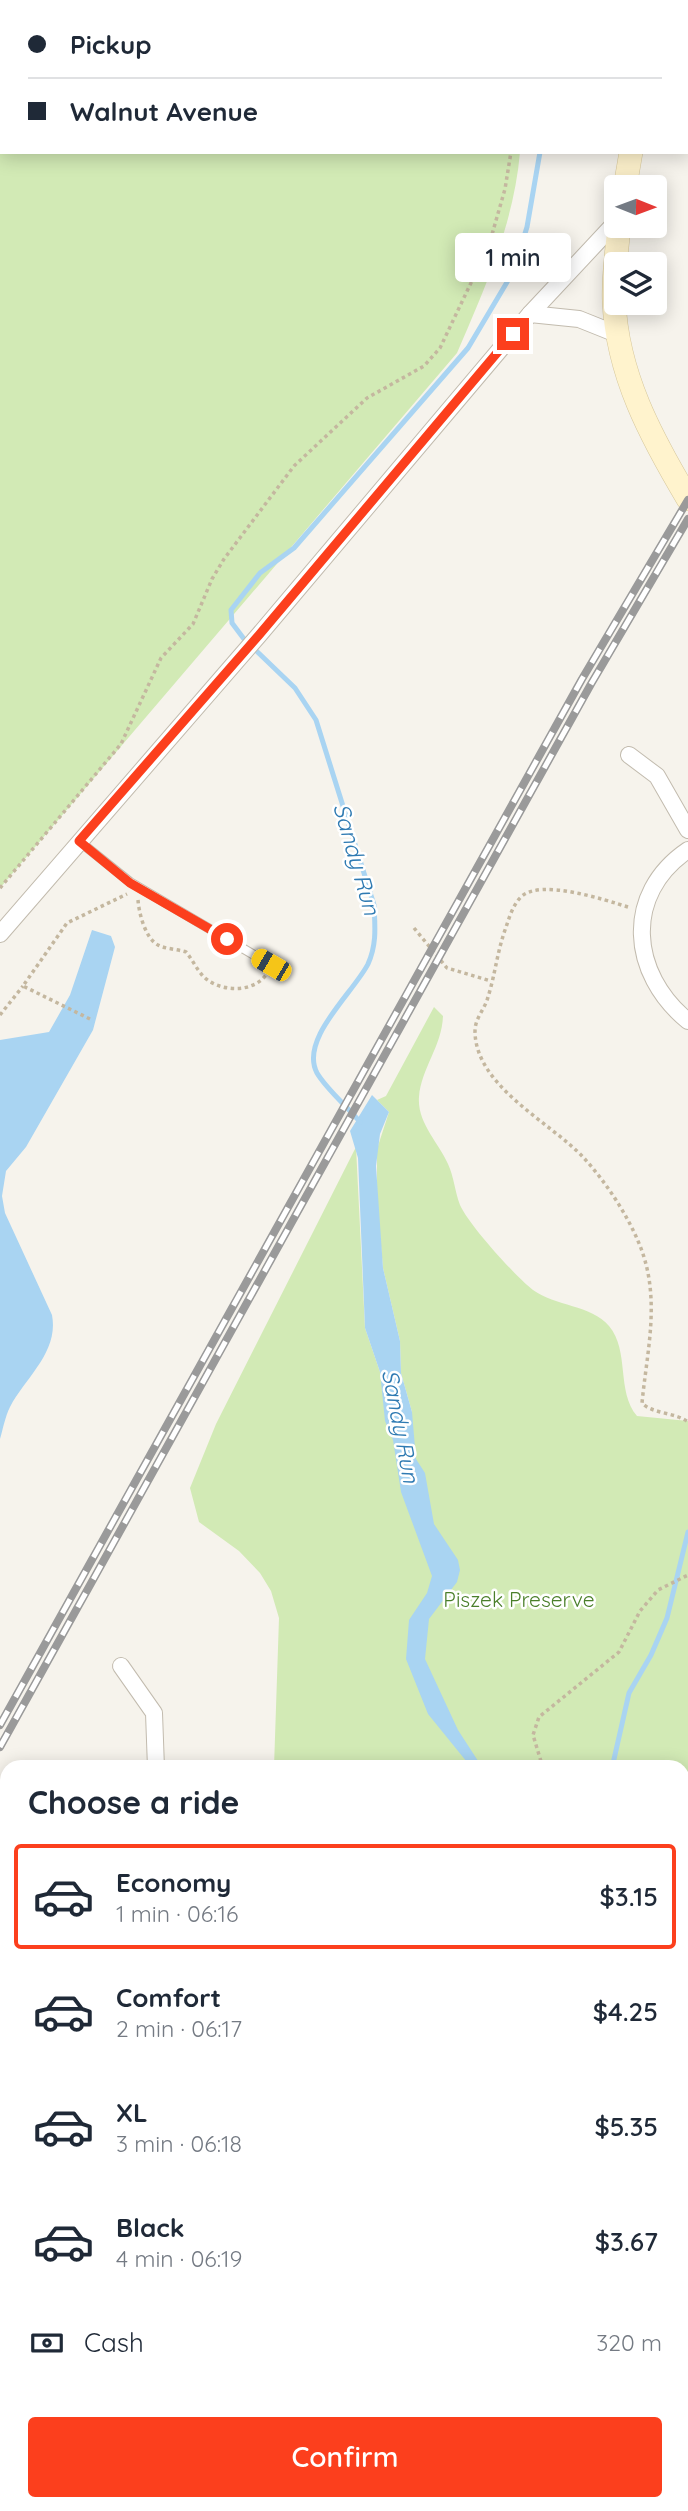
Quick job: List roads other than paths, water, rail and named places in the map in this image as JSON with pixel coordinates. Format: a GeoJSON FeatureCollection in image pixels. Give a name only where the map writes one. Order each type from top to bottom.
{"type":"FeatureCollection","features":[{"type":"Feature","properties":{"kind":"street"},"geometry":{"type":"LineString","coordinates":[[627,175],[631,154]]}},
{"type":"Feature","properties":{"kind":"street"},"geometry":{"type":"LineString","coordinates":[[0,934],[259,635],[530,314],[604,237]]}},
{"type":"Feature","properties":{"kind":"street"},"geometry":{"type":"LineString","coordinates":[[616,238],[614,302],[628,377],[642,417],[688,499]]}},
{"type":"Feature","properties":{"kind":"street"},"geometry":{"type":"LineString","coordinates":[[530,314],[579,319],[619,335]]}},
{"type":"Feature","properties":{"kind":"street"},"geometry":{"type":"LineString","coordinates":[[629,755],[657,776],[688,830]]}},
{"type":"Feature","properties":{"kind":"street"},"geometry":{"type":"LineString","coordinates":[[688,850],[664,870],[652,888],[644,911],[642,948],[655,985],[672,1007],[688,1021]]}},
{"type":"Feature","properties":{"kind":"street"},"geometry":{"type":"LineString","coordinates":[[121,1665],[154,1713],[156,1760]]}},
{"type":"Feature","properties":{"kind":"lane"},"geometry":{"type":"LineString","coordinates":[[79,841],[138,887],[271,965]]}},
{"type":"Feature","properties":{"kind":"water"},"geometry":{"type":"Polygon","coordinates":[[[92,930],[111,936],[115,947],[93,1030],[26,1147],[6,1171],[2,1196],[5,1213],[52,1315],[53,1328],[51,1341],[40,1364],[10,1407],[0,1439],[0,1040],[49,1032],[70,995],[92,930]]]}},
{"type":"Feature","properties":{"kind":"water"},"geometry":{"type":"Polygon","coordinates":[[[372,1095],[389,1112],[380,1134],[376,1166],[383,1268],[400,1341],[401,1373],[412,1412],[416,1459],[425,1473],[434,1524],[458,1560],[460,1570],[457,1582],[429,1619],[425,1659],[458,1730],[477,1760],[465,1760],[428,1714],[406,1659],[409,1620],[427,1593],[432,1576],[401,1492],[393,1440],[385,1421],[380,1372],[365,1328],[358,1158],[350,1131],[372,1095]]]}},
{"type":"Feature","properties":{"kind":"waterway","name":"Sandy Run"},"geometry":{"type":"LineString","coordinates":[[360,1122],[321,1079],[313,1060],[315,1046],[330,1016],[371,957],[375,928],[374,905],[316,720],[295,688],[244,639],[232,623],[231,610],[260,573],[294,548],[468,348],[513,272],[527,227],[540,154]]}},
{"type":"Feature","properties":{"kind":"waterway"},"geometry":{"type":"LineString","coordinates":[[614,1760],[629,1693],[651,1655],[667,1618],[688,1532]]}},
{"type":"Feature","properties":{"kind":"railway"},"geometry":{"type":"LineString","coordinates":[[0,1725],[582,679],[688,500]]}},
{"type":"Feature","properties":{"kind":"railway"},"geometry":{"type":"LineString","coordinates":[[0,1747],[591,684],[688,519]]}},
{"type":"Feature","properties":{"kind":"park label","name":"Piszek Preserve"},"geometry":{"type":"Point","coordinates":[519,1599]}}]}
